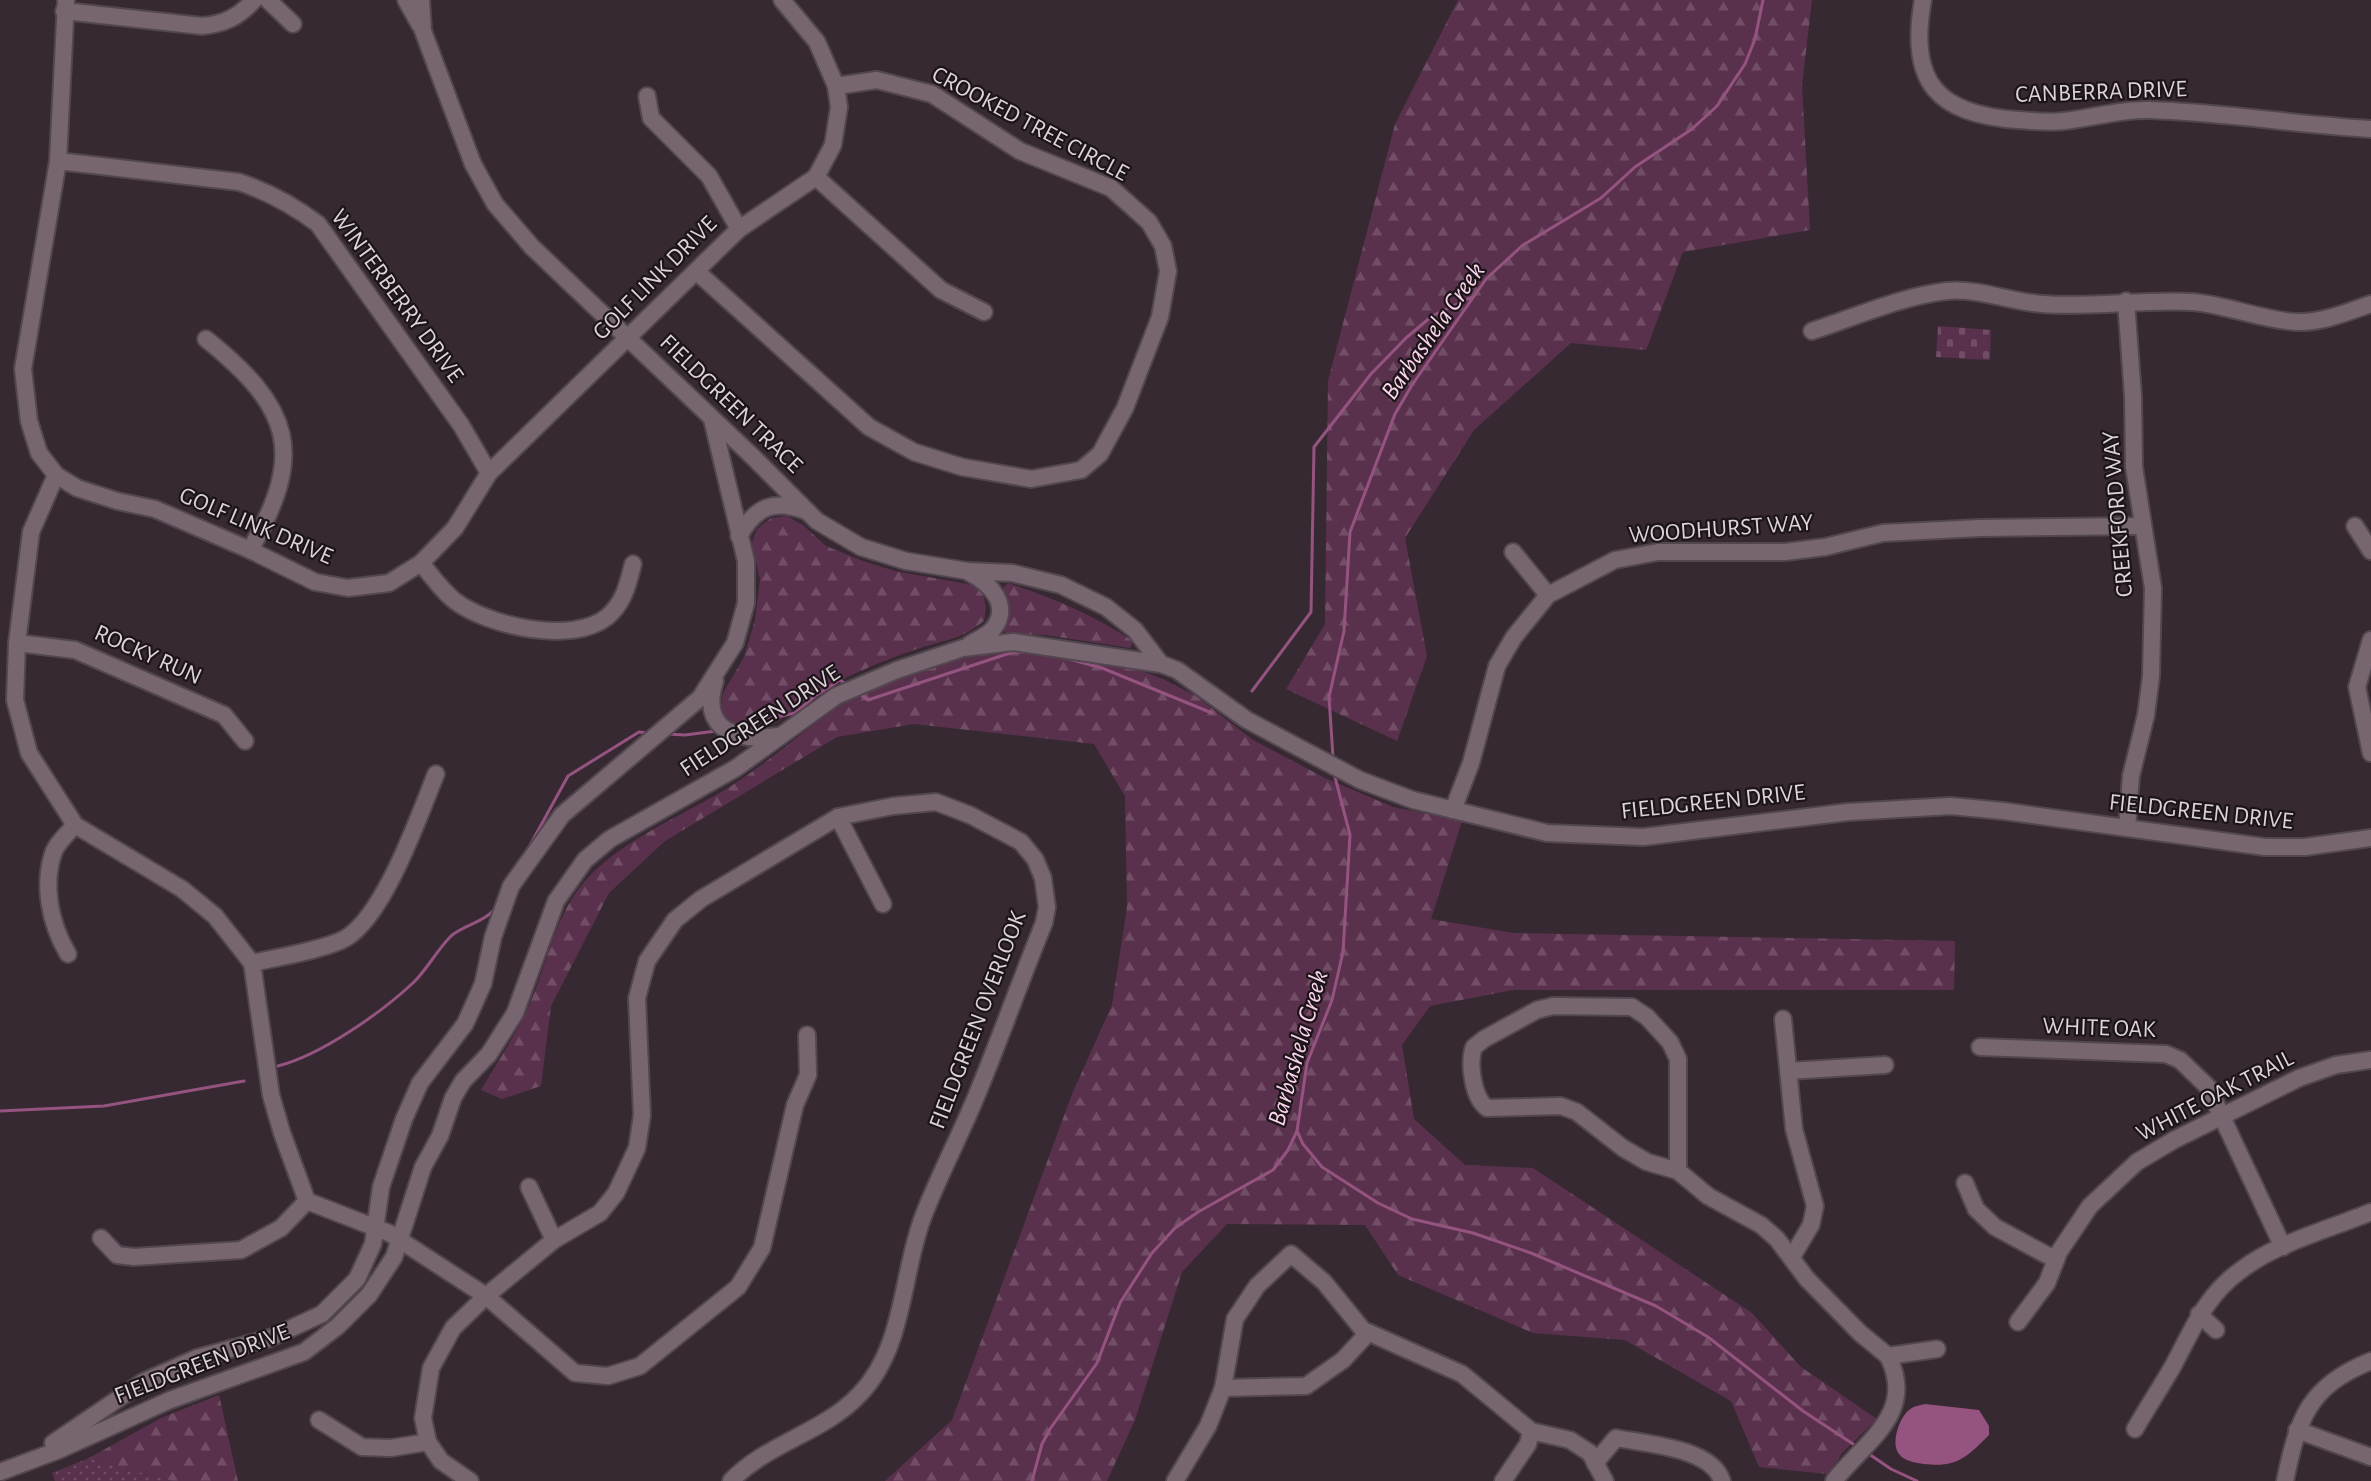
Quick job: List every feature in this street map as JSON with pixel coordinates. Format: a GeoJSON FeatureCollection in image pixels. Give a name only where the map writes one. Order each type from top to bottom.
{"type":"FeatureCollection","features":[{"type":"Feature","properties":{"kind":"street"},"geometry":{"type":"LineString","coordinates":[[65,5],[202,26],[218,25],[241,14],[254,0]]}},
{"type":"Feature","properties":{"kind":"street"},"geometry":{"type":"LineString","coordinates":[[268,0],[293,24]]}},
{"type":"Feature","properties":{"kind":"street"},"geometry":{"type":"LineString","coordinates":[[406,0],[423,31]]}},
{"type":"Feature","properties":{"kind":"street","name":"FIELDGREEN TRACE"},"geometry":{"type":"LineString","coordinates":[[421,0],[423,31],[473,164],[495,204],[532,247],[817,521],[861,547],[906,561],[967,571],[1022,575],[1061,585],[1106,607],[1135,630],[1161,664]]}},
{"type":"Feature","properties":{"kind":"street","name":"GOLF LINK DRIVE"},"geometry":{"type":"LineString","coordinates":[[65,5],[58,161],[23,369],[29,421],[39,453],[56,475],[77,488],[117,501],[155,509],[250,550],[315,582],[348,588],[390,583],[421,563],[455,528],[489,473],[739,229],[816,177],[833,145],[839,107],[836,86],[817,42],[782,0]]}},
{"type":"Feature","properties":{"kind":"street","name":"CANBERRA DRIVE"},"geometry":{"type":"LineString","coordinates":[[1923,0],[1919,47],[1922,67],[1929,84],[1944,99],[1965,111],[1986,118],[2065,121],[2106,113],[2147,110],[2231,114],[2264,121],[2371,129]]}},
{"type":"Feature","properties":{"kind":"street","name":"CROOKED TREE CIRCLE"},"geometry":{"type":"LineString","coordinates":[[696,271],[869,427],[914,452],[962,468],[1031,479],[1081,470],[1100,454],[1125,408],[1160,317],[1168,271],[1163,246],[1149,222],[1112,188],[1020,151],[932,94],[878,80],[836,86]]}},
{"type":"Feature","properties":{"kind":"street"},"geometry":{"type":"LineString","coordinates":[[647,96],[651,118],[709,176],[739,229]]}},
{"type":"Feature","properties":{"kind":"street","name":"WINTERBERRY DRIVE"},"geometry":{"type":"LineString","coordinates":[[58,161],[239,182],[262,189],[292,204],[318,224],[460,425],[489,473]]}},
{"type":"Feature","properties":{"kind":"street"},"geometry":{"type":"LineString","coordinates":[[816,177],[940,290],[984,312]]}},
{"type":"Feature","properties":{"kind":"street"},"geometry":{"type":"LineString","coordinates":[[1812,331],[1922,296],[1949,291],[1975,292],[2043,304],[2126,301],[2221,305],[2240,312],[2297,322],[2330,318],[2371,304]]}},
{"type":"Feature","properties":{"kind":"street","name":"CREEKFORD WAY"},"geometry":{"type":"LineString","coordinates":[[2126,301],[2133,396],[2134,468],[2153,588],[2151,676],[2146,715],[2131,776],[2127,828]]}},
{"type":"Feature","properties":{"kind":"street"},"geometry":{"type":"LineString","coordinates":[[206,339],[241,367],[276,417],[286,445],[284,472],[269,517],[250,550]]}},
{"type":"Feature","properties":{"kind":"street","name":"FIELDGREEN DRIVE"},"geometry":{"type":"LineString","coordinates":[[0,1464],[46,1447],[142,1382],[197,1358],[270,1338],[322,1314],[357,1279],[374,1244],[381,1187],[404,1119],[420,1083],[469,1014],[483,984],[493,937],[511,886],[562,815],[699,698],[735,643],[746,603],[746,561],[712,419]]}},
{"type":"Feature","properties":{"kind":"street"},"geometry":{"type":"LineString","coordinates":[[56,475],[31,532],[16,643],[15,700],[29,753],[75,825],[182,889],[215,916],[252,963],[271,1095],[285,1142],[307,1201],[400,1240],[486,1296],[575,1373],[608,1376],[625,1372],[656,1355],[738,1287],[762,1248],[795,1105],[808,1075],[807,1035]]}},
{"type":"Feature","properties":{"kind":"street"},"geometry":{"type":"LineString","coordinates":[[739,536],[747,523],[765,508],[790,505],[807,511]]}},
{"type":"Feature","properties":{"kind":"street","name":"WOODHURST WAY"},"geometry":{"type":"LineString","coordinates":[[1453,810],[1471,764],[1497,666],[1514,637],[1548,595],[1615,560],[1658,552],[1785,552],[1825,547],[1884,533],[1980,528],[2143,526]]}},
{"type":"Feature","properties":{"kind":"street"},"geometry":{"type":"LineString","coordinates":[[2355,526],[2371,551]]}},
{"type":"Feature","properties":{"kind":"street"},"geometry":{"type":"LineString","coordinates":[[1513,552],[1548,595]]}},
{"type":"Feature","properties":{"kind":"street"},"geometry":{"type":"LineString","coordinates":[[421,563],[453,600],[473,613],[506,623],[571,632],[594,625],[608,617],[626,592],[633,564]]}},
{"type":"Feature","properties":{"kind":"street"},"geometry":{"type":"LineString","coordinates":[[963,648],[992,630],[1000,608],[997,595],[985,581],[967,571]]}},
{"type":"Feature","properties":{"kind":"street"},"geometry":{"type":"LineString","coordinates":[[2371,640],[2357,687],[2371,753]]}},
{"type":"Feature","properties":{"kind":"street","name":"FIELDGREEN DRIVE"},"geometry":{"type":"LineString","coordinates":[[0,1472],[59,1450],[170,1400],[304,1352],[338,1326],[369,1294],[394,1257],[423,1167],[440,1136],[453,1098],[463,1081],[489,1054],[515,1014],[550,916],[573,874],[610,839],[729,773],[836,696],[866,682],[963,648],[1013,642],[1161,664],[1177,670],[1247,720],[1360,780],[1403,796],[1547,833],[1643,837],[1848,812],[1951,806],[2265,847],[2305,847],[2371,838]]}},
{"type":"Feature","properties":{"kind":"street","name":"ROCKY RUN"},"geometry":{"type":"LineString","coordinates":[[16,643],[75,650],[224,715],[245,741]]}},
{"type":"Feature","properties":{"kind":"street"},"geometry":{"type":"LineString","coordinates":[[718,672],[711,695],[711,707],[721,727],[733,735],[778,736]]}},
{"type":"Feature","properties":{"kind":"street"},"geometry":{"type":"LineString","coordinates":[[252,963],[345,938],[367,917],[385,891],[436,774]]}},
{"type":"Feature","properties":{"kind":"street","name":"FIELDGREEN OVERLOOK"},"geometry":{"type":"LineString","coordinates":[[428,1442],[423,1418],[431,1368],[453,1328],[486,1296],[554,1240],[600,1213],[616,1193],[632,1164],[642,1115],[637,998],[647,961],[664,933],[701,898],[838,817],[893,806],[936,802],[970,815],[1021,842],[1035,858],[1046,890],[1047,906],[1044,923],[978,1093],[923,1218],[909,1266],[899,1319],[879,1368],[860,1395],[830,1418],[759,1458],[731,1481]]}},
{"type":"Feature","properties":{"kind":"street"},"geometry":{"type":"LineString","coordinates":[[838,817],[883,904]]}},
{"type":"Feature","properties":{"kind":"street"},"geometry":{"type":"LineString","coordinates":[[68,954],[56,934],[47,886],[55,849],[75,825]]}},
{"type":"Feature","properties":{"kind":"street"},"geometry":{"type":"LineString","coordinates":[[1678,1171],[1678,1059],[1670,1042],[1647,1017],[1632,1007],[1553,1006],[1537,1010],[1484,1039],[1474,1047],[1473,1072],[1479,1099],[1487,1108],[1561,1106],[1577,1112],[1639,1158],[1678,1171],[1708,1196],[1761,1225],[1838,1311],[1888,1356],[1896,1382],[1897,1402],[1887,1424],[1852,1457],[1834,1481]]}},
{"type":"Feature","properties":{"kind":"street"},"geometry":{"type":"LineString","coordinates":[[1783,1019],[1796,1137],[1815,1206],[1811,1225],[1792,1257]]}},
{"type":"Feature","properties":{"kind":"street","name":"WHITE OAK"},"geometry":{"type":"LineString","coordinates":[[1980,1047],[2166,1054],[2180,1060],[2208,1087],[2283,1247]]}},
{"type":"Feature","properties":{"kind":"street","name":"WHITE OAK TRAIL"},"geometry":{"type":"LineString","coordinates":[[2018,1322],[2046,1283],[2056,1260],[2090,1206],[2137,1162],[2154,1151],[2299,1078],[2336,1065],[2371,1060]]}},
{"type":"Feature","properties":{"kind":"street"},"geometry":{"type":"LineString","coordinates":[[1790,1071],[1885,1065]]}},
{"type":"Feature","properties":{"kind":"street"},"geometry":{"type":"LineString","coordinates":[[1965,1183],[1976,1209],[1995,1227],[2056,1260]]}},
{"type":"Feature","properties":{"kind":"street"},"geometry":{"type":"LineString","coordinates":[[529,1187],[554,1240]]}},
{"type":"Feature","properties":{"kind":"street"},"geometry":{"type":"LineString","coordinates":[[101,1238],[117,1255],[134,1257],[241,1250],[281,1228],[307,1201]]}},
{"type":"Feature","properties":{"kind":"street"},"geometry":{"type":"LineString","coordinates":[[2135,1429],[2173,1365],[2199,1314],[2242,1269],[2283,1247],[2371,1212]]}},
{"type":"Feature","properties":{"kind":"street"},"geometry":{"type":"LineString","coordinates":[[1175,1481],[1208,1426],[1223,1388],[1236,1319],[1257,1286],[1291,1254],[1324,1282],[1368,1333],[1462,1374],[1531,1431],[1570,1440],[1590,1453],[1605,1481]]}},
{"type":"Feature","properties":{"kind":"street"},"geometry":{"type":"LineString","coordinates":[[2199,1314],[2216,1330]]}},
{"type":"Feature","properties":{"kind":"street"},"geometry":{"type":"LineString","coordinates":[[1223,1388],[1306,1386],[1343,1360],[1368,1333]]}},
{"type":"Feature","properties":{"kind":"street"},"geometry":{"type":"LineString","coordinates":[[1888,1356],[1937,1349]]}},
{"type":"Feature","properties":{"kind":"street"},"geometry":{"type":"LineString","coordinates":[[2285,1481],[2296,1430],[2324,1388],[2356,1367],[2371,1361]]}},
{"type":"Feature","properties":{"kind":"street"},"geometry":{"type":"LineString","coordinates":[[319,1420],[362,1447],[391,1448],[428,1442],[441,1461],[470,1481]]}},
{"type":"Feature","properties":{"kind":"street"},"geometry":{"type":"LineString","coordinates":[[2296,1430],[2371,1457]]}},
{"type":"Feature","properties":{"kind":"street"},"geometry":{"type":"LineString","coordinates":[[1503,1481],[1528,1444],[1531,1431]]}},
{"type":"Feature","properties":{"kind":"street"},"geometry":{"type":"LineString","coordinates":[[1595,1463],[1616,1438],[1708,1460],[1719,1471],[1722,1481]]}},
{"type":"Feature","properties":{"kind":"green space"},"geometry":{"type":"Polygon","coordinates":[[[1458,0],[1812,0],[1802,85],[1810,230],[1683,252],[1646,350],[1571,343],[1474,430],[1405,538],[1427,656],[1397,741],[1286,689],[1325,624],[1328,381],[1395,124],[1458,0]]]}},
{"type":"Feature","properties":{"kind":"green space"},"geometry":{"type":"Polygon","coordinates":[[[1938,326],[1991,330],[1990,360],[1936,357],[1938,326]]]}},
{"type":"Feature","properties":{"kind":"green space"},"geometry":{"type":"Polygon","coordinates":[[[787,516],[804,526],[826,546],[863,561],[895,571],[973,585],[983,594],[986,607],[984,621],[952,639],[903,654],[843,679],[801,703],[769,726],[748,729],[725,720],[721,707],[723,693],[744,657],[755,620],[760,580],[752,542],[757,529],[771,518],[787,516]]]}},
{"type":"Feature","properties":{"kind":"green space"},"geometry":{"type":"Polygon","coordinates":[[[1008,583],[1088,615],[1133,641],[1130,648],[1046,635],[1007,634],[1003,630],[1008,609],[1003,588],[1008,583]]]}},
{"type":"Feature","properties":{"kind":"green space"},"geometry":{"type":"Polygon","coordinates":[[[1027,650],[1139,670],[1163,679],[1196,696],[1253,740],[1325,778],[1393,807],[1462,821],[1431,919],[1513,933],[1955,941],[1954,990],[1513,990],[1430,1006],[1402,1045],[1414,1119],[1465,1165],[1533,1168],[1752,1313],[1801,1367],[1877,1419],[1842,1453],[1828,1474],[1759,1467],[1731,1401],[1625,1340],[1533,1333],[1398,1275],[1365,1225],[1227,1224],[1182,1272],[1135,1420],[1107,1481],[885,1481],[952,1420],[1072,1094],[1112,1005],[1127,907],[1125,796],[1094,744],[914,724],[837,737],[665,841],[609,893],[551,1006],[541,1086],[502,1099],[481,1090],[528,1008],[567,907],[589,876],[607,861],[647,833],[731,786],[833,710],[868,689],[911,672],[958,659],[1027,650]]]}},
{"type":"Feature","properties":{"kind":"green space"},"geometry":{"type":"Polygon","coordinates":[[[219,1395],[238,1481],[172,1481],[89,1458],[161,1418],[219,1395]]]}},
{"type":"Feature","properties":{"kind":"green space"},"geometry":{"type":"Polygon","coordinates":[[[89,1458],[172,1481],[55,1481],[52,1473],[89,1458]]]}},
{"type":"Feature","properties":{"kind":"shaded area"},"geometry":{"type":"Polygon","coordinates":[[[1925,1404],[1979,1410],[1989,1426],[1989,1435],[1967,1455],[1953,1462],[1935,1465],[1907,1460],[1896,1449],[1896,1436],[1900,1422],[1908,1411],[1925,1404]]]}},
{"type":"Feature","properties":{"kind":"waterway","name":"Barbashela Creek"},"geometry":{"type":"LineString","coordinates":[[1333,757],[1329,697],[1344,631],[1350,532],[1395,414],[1412,385],[1486,279],[1523,245],[1601,198],[1635,167],[1692,129],[1717,106],[1745,64],[1755,39],[1763,0]]}},
{"type":"Feature","properties":{"kind":"waterway"},"geometry":{"type":"LineString","coordinates":[[1252,691],[1311,612],[1314,447],[1371,374],[1406,338],[1432,316],[1472,297]]}},
{"type":"Feature","properties":{"kind":"waterway"},"geometry":{"type":"LineString","coordinates":[[859,693],[868,700],[1013,652],[1029,652]]}},
{"type":"Feature","properties":{"kind":"waterway"},"geometry":{"type":"LineString","coordinates":[[1062,657],[1102,668],[1212,713]]}},
{"type":"Feature","properties":{"kind":"waterway"},"geometry":{"type":"LineString","coordinates":[[736,726],[795,713],[815,696],[840,680],[847,685]]}},
{"type":"Feature","properties":{"kind":"waterway"},"geometry":{"type":"LineString","coordinates":[[668,734],[685,735],[716,731]]}},
{"type":"Feature","properties":{"kind":"waterway"},"geometry":{"type":"LineString","coordinates":[[529,847],[568,776],[639,732],[648,733]]}},
{"type":"Feature","properties":{"kind":"waterway","name":"Barbashela Creek"},"geometry":{"type":"LineString","coordinates":[[1032,1481],[1042,1444],[1050,1429],[1097,1363],[1120,1303],[1152,1253],[1175,1228],[1198,1212],[1273,1170],[1288,1150],[1297,1131],[1307,1063],[1332,1000],[1343,952],[1350,835],[1335,777]]}},
{"type":"Feature","properties":{"kind":"waterway"},"geometry":{"type":"LineString","coordinates":[[278,1066],[313,1053],[350,1032],[385,1007],[414,982],[451,936],[485,918],[494,910]]}},
{"type":"Feature","properties":{"kind":"waterway"},"geometry":{"type":"LineString","coordinates":[[0,1111],[104,1106],[244,1081]]}},
{"type":"Feature","properties":{"kind":"waterway"},"geometry":{"type":"LineString","coordinates":[[1297,1131],[1303,1144],[1322,1167],[1378,1203],[1412,1219],[1473,1233],[1531,1253],[1656,1306],[1708,1337],[1803,1411],[1853,1444]]}},
{"type":"Feature","properties":{"kind":"waterway"},"geometry":{"type":"LineString","coordinates":[[1869,1454],[1891,1469],[1917,1481]]}}]}
